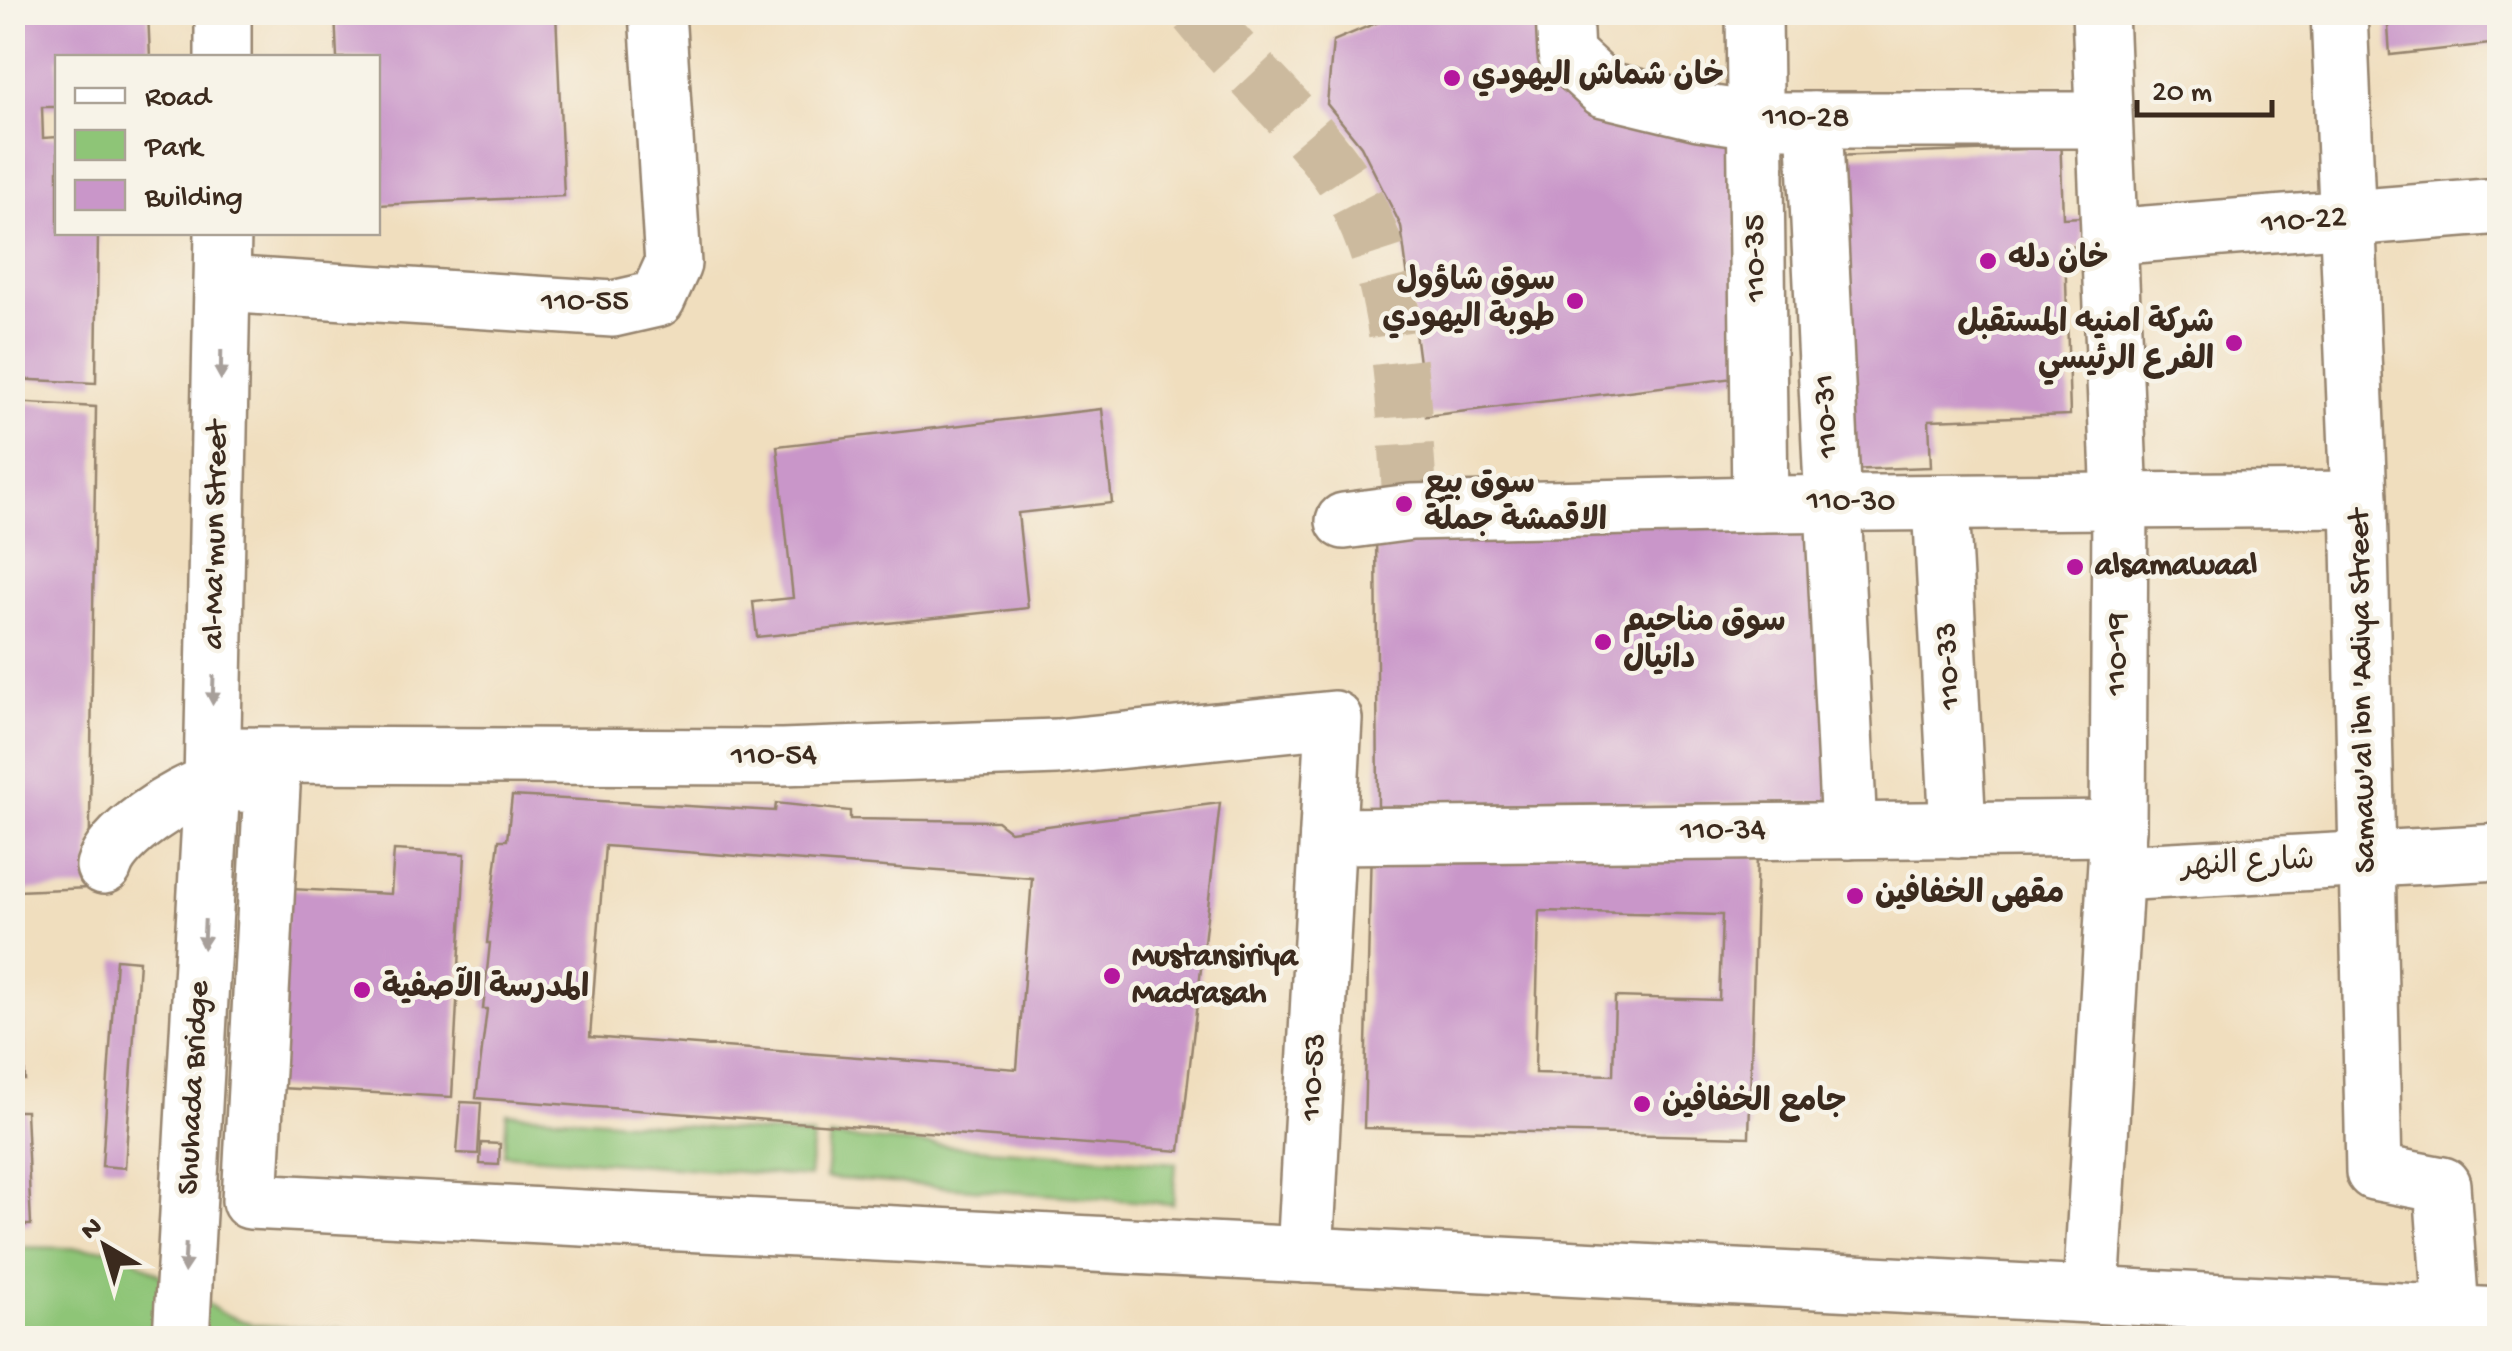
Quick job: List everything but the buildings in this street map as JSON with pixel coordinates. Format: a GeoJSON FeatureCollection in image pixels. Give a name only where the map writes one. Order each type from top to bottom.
{"type":"FeatureCollection","features":[{"type":"Feature","properties":{"kind":"street"},"geometry":{"type":"LineString","coordinates":[[223,12],[223,55]]}},
{"type":"Feature","properties":{"kind":"street","name":"110-55"},"geometry":{"type":"LineString","coordinates":[[223,258],[612,309],[657,299],[673,264],[657,12]]}},
{"type":"Feature","properties":{"kind":"street","name":"110-28"},"geometry":{"type":"LineString","coordinates":[[1564,12],[1566,54],[1604,88],[1699,112],[1756,120],[2104,120]]}},
{"type":"Feature","properties":{"kind":"street","name":"110-35"},"geometry":{"type":"LineString","coordinates":[[1754,12],[1760,504]]}},
{"type":"Feature","properties":{"kind":"street","name":"110-19"},"geometry":{"type":"LineString","coordinates":[[2091,1294],[2117,850],[2120,502],[2100,12]]}},
{"type":"Feature","properties":{"kind":"street","name":"Samaw'al ibn 'Adiya Street"},"geometry":{"type":"LineString","coordinates":[[2338,12],[2360,499],[2374,1172],[2442,1185],[2475,1314]]}},
{"type":"Feature","properties":{"kind":"street","name":"110-31"},"geometry":{"type":"LineString","coordinates":[[1814,120],[1849,831]]}},
{"type":"Feature","properties":{"kind":"street","name":"110-22"},"geometry":{"type":"LineString","coordinates":[[2109,237],[2500,206]]}},
{"type":"Feature","properties":{"kind":"street","name":"al-Ma'mun Street"},"geometry":{"type":"LineString","coordinates":[[211,792],[223,258]]}},
{"type":"Feature","properties":{"kind":"street","name":"110-30"},"geometry":{"type":"LineString","coordinates":[[1344,521],[1411,512],[1760,504],[2360,499]]}},
{"type":"Feature","properties":{"kind":"street","name":"110-33"},"geometry":{"type":"LineString","coordinates":[[1941,503],[1958,830]]}},
{"type":"Feature","properties":{"kind":"street","name":"110-54"},"geometry":{"type":"LineString","coordinates":[[211,792],[782,758],[1057,748],[1334,719]]}},
{"type":"Feature","properties":{"kind":"street","name":"110-53"},"geometry":{"type":"LineString","coordinates":[[1305,1255],[1334,719]]}},
{"type":"Feature","properties":{"kind":"street"},"geometry":{"type":"LineString","coordinates":[[104,866],[121,839],[176,800],[211,792],[272,788],[250,1201],[2475,1314]]}},
{"type":"Feature","properties":{"kind":"street","name":"Shuhada Bridge"},"geometry":{"type":"LineString","coordinates":[[180,1338],[211,792]]}},
{"type":"Feature","properties":{"kind":"street","name":"110-34"},"geometry":{"type":"LineString","coordinates":[[1328,836],[1958,830],[2117,850]]}},
{"type":"Feature","properties":{"kind":"street","name":"شارع النهر"},"geometry":{"type":"LineString","coordinates":[[2117,850],[2369,858],[2500,852]]}},
{"type":"Feature","properties":{"kind":"green space"},"geometry":{"type":"Polygon","coordinates":[[[507,1113],[813,1136],[809,1177],[504,1154],[507,1113]]]}},
{"type":"Feature","properties":{"kind":"green space"},"geometry":{"type":"Polygon","coordinates":[[[830,1137],[1176,1163],[1173,1204],[826,1178],[830,1137]]]}},
{"type":"Feature","properties":{"kind":"green space"},"geometry":{"type":"Polygon","coordinates":[[[13,1247],[118,1249],[222,1313],[254,1325],[508,1338],[13,1338],[13,1247]]]}},
{"type":"Feature","properties":{"kind":"tunnel"},"geometry":{"type":"LineString","coordinates":[[1197,12],[1329,160],[1354,198],[1372,239],[1395,328],[1411,512]]}},
{"type":"Feature","properties":{"kind":"place","name":"خان شماش اليهودي"},"geometry":{"type":"Point","coordinates":[1452,78]}},
{"type":"Feature","properties":{"kind":"place","name":"خان دله"},"geometry":{"type":"Point","coordinates":[1988,261]}},
{"type":"Feature","properties":{"kind":"place","name":"سوق شاؤول طوبة اليهودي"},"geometry":{"type":"Point","coordinates":[1575,301]}},
{"type":"Feature","properties":{"kind":"place","name":"شركة امنيه المستقبل الفرع الرئيسي"},"geometry":{"type":"Point","coordinates":[2234,343]}},
{"type":"Feature","properties":{"kind":"place","name":"سوق بيع الاقمشة جملة"},"geometry":{"type":"Point","coordinates":[1404,504]}},
{"type":"Feature","properties":{"kind":"place","name":"alsamawaal"},"geometry":{"type":"Point","coordinates":[2075,567]}},
{"type":"Feature","properties":{"kind":"place","name":"سوق مناحيم دانيال"},"geometry":{"type":"Point","coordinates":[1603,642]}},
{"type":"Feature","properties":{"kind":"place","name":"مقهى الخفافين"},"geometry":{"type":"Point","coordinates":[1855,896]}},
{"type":"Feature","properties":{"kind":"place","name":"Mustansiriya Madrasah"},"geometry":{"type":"Point","coordinates":[1112,976]}},
{"type":"Feature","properties":{"kind":"place","name":"المدرسة الآصفية"},"geometry":{"type":"Point","coordinates":[362,990]}},
{"type":"Feature","properties":{"kind":"place","name":"جامع الخفافين"},"geometry":{"type":"Point","coordinates":[1642,1104]}}]}
